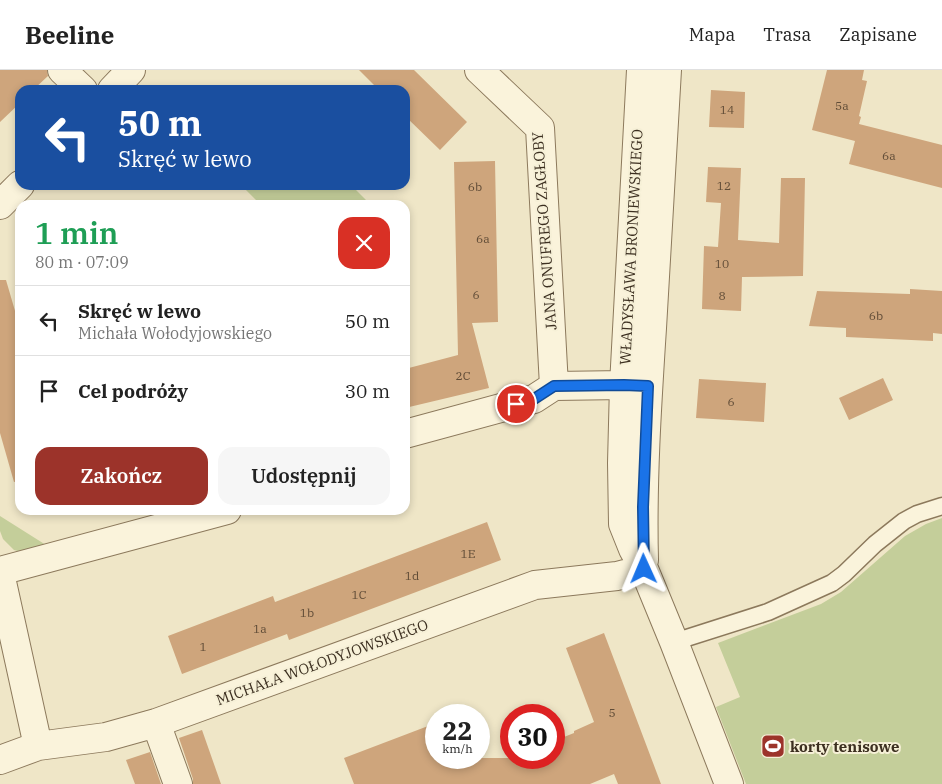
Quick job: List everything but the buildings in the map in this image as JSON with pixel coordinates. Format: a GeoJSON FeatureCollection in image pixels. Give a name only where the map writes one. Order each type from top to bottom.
{"type":"FeatureCollection","features":[{"type":"Feature","properties":{"kind":"street"},"geometry":{"type":"LineString","coordinates":[[62,70],[78,85]]}},
{"type":"Feature","properties":{"kind":"street"},"geometry":{"type":"LineString","coordinates":[[117,85],[132,70]]}},
{"type":"Feature","properties":{"kind":"street","name":"JANA ONUFREGO ZAGŁOBY"},"geometry":{"type":"LineString","coordinates":[[479,70],[540,128],[554,386]]}},
{"type":"Feature","properties":{"kind":"street","name":"WŁADYSŁAWA BRONIEWSKIEGO"},"geometry":{"type":"LineString","coordinates":[[641,70],[636,386],[643,507],[644,569],[729,784]]}},
{"type":"Feature","properties":{"kind":"street","name":"WŁADYSŁAWA BRONIEWSKIEGO"},"geometry":{"type":"LineString","coordinates":[[636,386],[666,70]]}},
{"type":"Feature","properties":{"kind":"street"},"geometry":{"type":"LineString","coordinates":[[0,205],[15,190]]}},
{"type":"Feature","properties":{"kind":"street"},"geometry":{"type":"LineString","coordinates":[[410,433],[534,399],[554,386],[636,386]]}},
{"type":"Feature","properties":{"kind":"street"},"geometry":{"type":"LineString","coordinates":[[38,746],[0,572],[210,515]]}},
{"type":"Feature","properties":{"kind":"street","name":"MICHAŁA WOŁODYJOWSKIEGO"},"geometry":{"type":"LineString","coordinates":[[0,760],[38,746],[106,737],[156,723],[535,585],[618,576],[644,569]]}},
{"type":"Feature","properties":{"kind":"street"},"geometry":{"type":"LineString","coordinates":[[156,723],[178,784]]}},
{"type":"Feature","properties":{"kind":"lane"},"geometry":{"type":"LineString","coordinates":[[674,642],[768,612],[832,583],[904,521],[917,514],[942,506]]}},
{"type":"Feature","properties":{"kind":"green space"},"geometry":{"type":"Polygon","coordinates":[[[246,190],[356,190],[366,200],[256,200],[246,190]]]}},
{"type":"Feature","properties":{"kind":"green space"},"geometry":{"type":"Polygon","coordinates":[[[0,516],[46,545],[25,553],[14,550],[3,539],[0,531],[0,516]]]}},
{"type":"Feature","properties":{"kind":"green space"},"geometry":{"type":"Polygon","coordinates":[[[942,518],[942,784],[746,784],[716,707],[740,697],[718,643],[821,604],[841,592],[905,536],[926,524],[942,518]]]}},
{"type":"Feature","properties":{"kind":"place","name":"korty tenisowe"},"geometry":{"type":"Point","coordinates":[773,746]}},
{"type":"Feature","properties":{"kind":"route"},"geometry":{"type":"LineString","coordinates":[[516,404],[534,399],[554,386],[648,386],[643,507],[644,569]]}}]}
